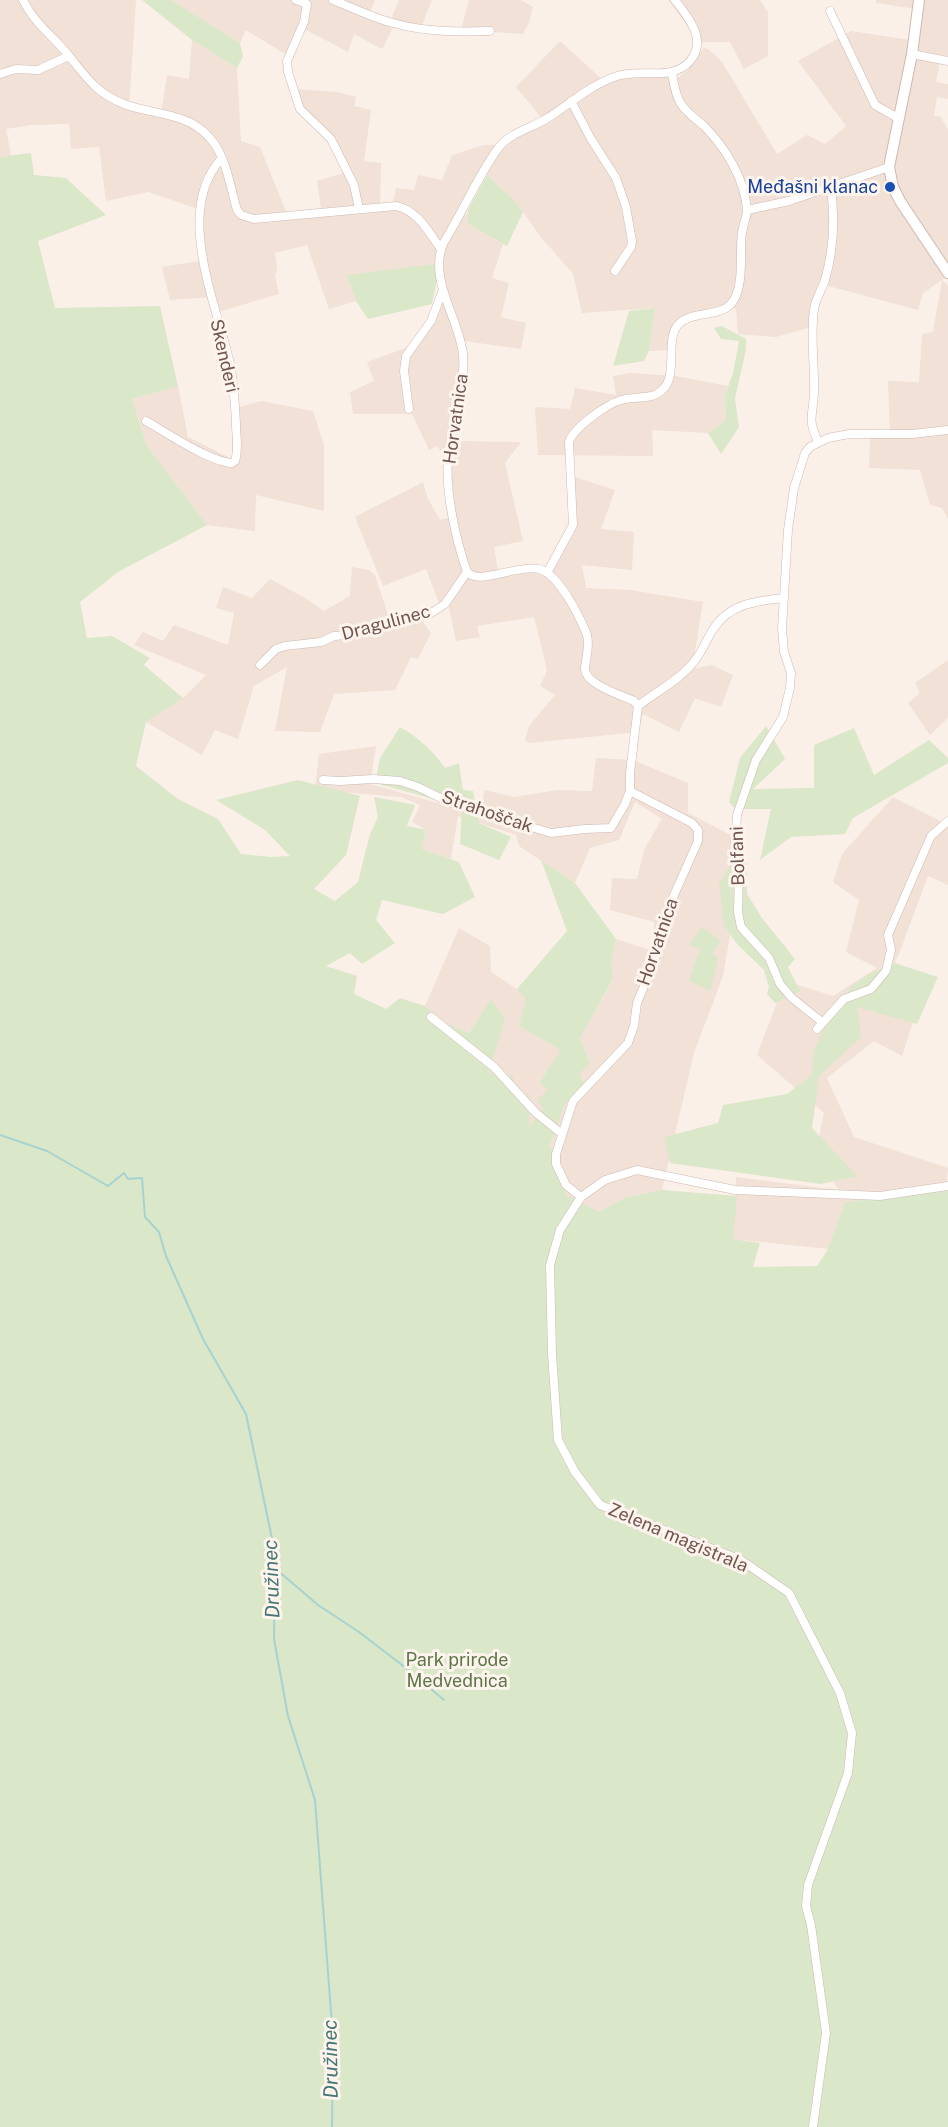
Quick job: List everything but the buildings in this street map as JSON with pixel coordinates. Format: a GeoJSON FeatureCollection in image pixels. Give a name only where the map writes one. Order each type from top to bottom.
{"type":"FeatureCollection","features":[{"type":"Feature","properties":{"kind":"street"},"geometry":{"type":"LineString","coordinates":[[23,0],[34,19],[69,56],[92,85],[102,93],[128,105],[190,122],[208,135],[222,158],[237,210],[241,215],[248,218],[327,213],[390,205],[406,209],[423,222],[441,249]]}},
{"type":"Feature","properties":{"kind":"street"},"geometry":{"type":"LineString","coordinates":[[296,0],[308,2],[304,22],[287,61],[288,72],[300,110],[331,139],[354,185],[358,209]]}},
{"type":"Feature","properties":{"kind":"street"},"geometry":{"type":"LineString","coordinates":[[333,0],[404,25],[464,32],[490,31]]}},
{"type":"Feature","properties":{"kind":"street"},"geometry":{"type":"LineString","coordinates":[[547,573],[573,525],[570,437],[580,427],[616,402],[653,396],[663,390],[669,377],[673,337],[677,327],[687,319],[723,309],[732,303],[738,286],[741,236],[747,210],[734,167],[711,134],[681,105],[674,86],[672,73],[691,60],[698,42],[695,30],[675,0]]}},
{"type":"Feature","properties":{"kind":"street"},"geometry":{"type":"LineString","coordinates":[[919,0],[912,54],[889,167],[893,187],[900,201],[948,273]]}},
{"type":"Feature","properties":{"kind":"street"},"geometry":{"type":"LineString","coordinates":[[830,11],[875,105],[898,118]]}},
{"type":"Feature","properties":{"kind":"street"},"geometry":{"type":"LineString","coordinates":[[912,54],[948,61]]}},
{"type":"Feature","properties":{"kind":"street"},"geometry":{"type":"LineString","coordinates":[[0,74],[16,69],[38,70],[69,56]]}},
{"type":"Feature","properties":{"kind":"street","name":"Horvatnica"},"geometry":{"type":"LineString","coordinates":[[467,572],[452,520],[448,465],[461,381],[463,352],[443,290],[439,264],[441,249],[504,141],[548,118],[597,85],[618,75],[639,72],[672,73]]}},
{"type":"Feature","properties":{"kind":"street"},"geometry":{"type":"LineString","coordinates":[[571,101],[591,139],[616,178],[624,199],[632,242],[615,271]]}},
{"type":"Feature","properties":{"kind":"street","name":"Skenderi"},"geometry":{"type":"LineString","coordinates":[[146,421],[214,458],[227,463],[236,460],[233,382],[230,363],[209,294],[199,212],[205,185],[216,164],[222,158]]}},
{"type":"Feature","properties":{"kind":"street"},"geometry":{"type":"LineString","coordinates":[[747,210],[789,201],[889,167]]}},
{"type":"Feature","properties":{"kind":"street"},"geometry":{"type":"LineString","coordinates":[[831,188],[834,213],[833,239],[825,279],[814,307],[813,321],[814,395],[810,421],[818,442],[837,435],[912,434],[948,430]]}},
{"type":"Feature","properties":{"kind":"street","name":"Horvatnica"},"geometry":{"type":"LineString","coordinates":[[409,409],[404,371],[406,356],[431,321],[443,290]]}},
{"type":"Feature","properties":{"kind":"street","name":"Bolfani"},"geometry":{"type":"LineString","coordinates":[[818,442],[805,453],[794,488],[788,530],[782,640],[791,673],[790,688],[783,717],[756,760],[737,815],[735,842],[739,875],[738,912],[741,927],[769,958],[780,984],[820,1025],[844,999],[871,989],[886,971],[891,950],[888,935],[931,836],[948,821]]}},
{"type":"Feature","properties":{"kind":"street"},"geometry":{"type":"LineString","coordinates":[[467,572],[479,578],[536,568],[547,573],[564,592],[587,635],[589,641],[586,675],[595,683],[633,700],[638,706]]}},
{"type":"Feature","properties":{"kind":"street","name":"Dragulinec"},"geometry":{"type":"LineString","coordinates":[[260,665],[276,650],[285,646],[321,642],[334,636],[358,634],[392,619],[428,615],[445,604],[467,572]]}},
{"type":"Feature","properties":{"kind":"street"},"geometry":{"type":"LineString","coordinates":[[630,791],[638,706],[692,665],[714,628],[727,613],[737,606],[752,602],[784,598]]}},
{"type":"Feature","properties":{"kind":"street","name":"Strahoščak"},"geometry":{"type":"LineString","coordinates":[[323,780],[400,781],[451,803],[551,833],[611,828],[630,791]]}},
{"type":"Feature","properties":{"kind":"street","name":"Horvatnica"},"geometry":{"type":"LineString","coordinates":[[581,1197],[566,1185],[558,1171],[556,1154],[562,1134],[573,1101],[628,1043],[638,1003],[654,962],[667,911],[698,841],[698,830],[692,823],[630,791]]}},
{"type":"Feature","properties":{"kind":"street"},"geometry":{"type":"LineString","coordinates":[[431,1017],[494,1067],[536,1113],[562,1134]]}},
{"type":"Feature","properties":{"kind":"street","name":"Zelena magistrala"},"geometry":{"type":"LineString","coordinates":[[813,2127],[826,2033],[811,1925],[806,1905],[808,1885],[848,1773],[852,1733],[840,1693],[789,1593],[741,1560],[600,1505],[575,1472],[558,1440],[552,1354],[550,1265],[560,1230],[581,1197],[605,1180],[637,1170],[735,1190],[880,1196],[948,1186]]}},
{"type":"Feature","properties":{"kind":"shaded area"},"geometry":{"type":"Polygon","coordinates":[[[0,0],[136,0],[129,107],[161,115],[167,75],[189,79],[192,40],[237,68],[241,141],[260,147],[289,219],[322,215],[317,181],[350,171],[344,160],[306,113],[295,89],[338,92],[356,97],[354,106],[371,110],[364,161],[381,163],[380,208],[392,208],[396,188],[414,190],[418,175],[442,180],[452,155],[484,145],[505,145],[545,122],[516,87],[560,41],[606,83],[627,76],[679,77],[688,70],[703,48],[708,49],[722,62],[777,154],[807,135],[825,144],[846,126],[798,61],[851,31],[910,40],[908,53],[940,62],[936,82],[948,84],[948,99],[937,97],[934,116],[940,116],[948,130],[948,274],[923,293],[918,310],[821,284],[811,327],[776,337],[738,334],[736,309],[726,305],[683,317],[668,350],[649,351],[655,308],[582,313],[573,274],[540,236],[516,202],[483,171],[461,211],[468,215],[468,224],[503,244],[492,278],[509,283],[501,317],[526,323],[521,349],[457,340],[460,371],[445,457],[437,446],[429,450],[412,414],[353,414],[350,392],[374,381],[367,362],[414,345],[432,323],[448,291],[443,271],[347,275],[356,301],[329,309],[307,245],[275,253],[277,269],[275,275],[279,294],[218,312],[212,297],[170,300],[162,267],[205,260],[201,210],[148,192],[106,201],[99,147],[71,149],[69,124],[31,125],[6,129],[11,156],[0,157],[0,0]]]}},
{"type":"Feature","properties":{"kind":"shaded area"},"geometry":{"type":"Polygon","coordinates":[[[171,0],[375,0],[368,17],[393,27],[382,49],[354,34],[348,52],[299,26],[285,54],[246,30],[240,43],[171,0]]]}},
{"type":"Feature","properties":{"kind":"shaded area"},"geometry":{"type":"Polygon","coordinates":[[[399,0],[432,0],[422,25],[391,19],[399,0]]]}},
{"type":"Feature","properties":{"kind":"shaded area"},"geometry":{"type":"Polygon","coordinates":[[[469,0],[521,0],[533,7],[523,34],[461,30],[469,0]]]}},
{"type":"Feature","properties":{"kind":"shaded area"},"geometry":{"type":"Polygon","coordinates":[[[668,0],[760,0],[768,12],[768,56],[744,69],[730,42],[700,42],[668,0]]]}},
{"type":"Feature","properties":{"kind":"shaded area"},"geometry":{"type":"Polygon","coordinates":[[[876,0],[948,0],[948,56],[918,52],[923,10],[876,3],[876,0]]]}},
{"type":"Feature","properties":{"kind":"shaded area"},"geometry":{"type":"Polygon","coordinates":[[[942,280],[948,286],[948,519],[942,508],[930,505],[920,470],[869,468],[870,438],[890,436],[888,381],[919,382],[922,334],[933,332],[942,280]]]}},
{"type":"Feature","properties":{"kind":"shaded area"},"geometry":{"type":"Polygon","coordinates":[[[630,373],[676,376],[728,386],[725,395],[726,420],[708,433],[652,430],[653,456],[538,455],[535,407],[570,409],[575,388],[616,395],[613,376],[630,373]]]}},
{"type":"Feature","properties":{"kind":"shaded area"},"geometry":{"type":"Polygon","coordinates":[[[178,386],[188,437],[232,459],[233,409],[261,401],[313,411],[324,445],[324,511],[256,495],[255,531],[207,525],[147,446],[132,399],[178,386]]]}},
{"type":"Feature","properties":{"kind":"shaded area"},"geometry":{"type":"Polygon","coordinates":[[[453,441],[521,442],[505,463],[523,541],[494,547],[499,577],[538,572],[547,577],[556,566],[574,534],[572,476],[615,490],[601,529],[634,532],[632,570],[582,565],[586,588],[630,590],[703,602],[692,669],[712,665],[733,675],[721,707],[695,698],[679,732],[643,714],[638,732],[530,743],[525,741],[529,726],[555,695],[540,686],[547,670],[534,617],[477,626],[480,637],[456,641],[447,598],[439,603],[426,569],[383,586],[355,517],[423,482],[428,499],[440,520],[454,516],[451,482],[453,441]]]}},
{"type":"Feature","properties":{"kind":"shaded area"},"geometry":{"type":"Polygon","coordinates":[[[352,567],[369,570],[375,575],[390,621],[420,618],[431,633],[418,659],[411,657],[395,690],[334,694],[320,732],[275,731],[287,667],[254,686],[238,739],[215,730],[202,755],[146,722],[183,698],[206,675],[134,645],[143,632],[163,641],[174,625],[228,645],[234,613],[216,608],[223,587],[252,598],[270,579],[324,611],[350,596],[352,567]]]}},
{"type":"Feature","properties":{"kind":"shaded area"},"geometry":{"type":"Polygon","coordinates":[[[948,660],[948,718],[930,735],[908,703],[920,693],[915,683],[948,660]]]}},
{"type":"Feature","properties":{"kind":"shaded area"},"geometry":{"type":"Polygon","coordinates":[[[376,746],[370,784],[456,808],[479,811],[485,790],[514,797],[557,790],[592,791],[596,758],[633,760],[688,783],[688,813],[746,843],[723,976],[694,1053],[662,1190],[626,1197],[599,1212],[565,1195],[550,1145],[565,1104],[585,1084],[578,1074],[590,1062],[580,1038],[613,980],[611,963],[616,939],[653,951],[654,922],[610,910],[612,878],[637,879],[644,850],[662,819],[635,802],[619,840],[590,848],[575,883],[519,846],[516,835],[458,816],[451,859],[422,849],[426,830],[412,822],[420,805],[401,797],[315,790],[319,754],[376,746]]]}},
{"type":"Feature","properties":{"kind":"shaded area"},"geometry":{"type":"Polygon","coordinates":[[[893,797],[948,825],[948,885],[928,876],[899,954],[874,1006],[915,1016],[902,1056],[874,1041],[827,1078],[854,1137],[948,1168],[946,1192],[845,1202],[828,1249],[733,1239],[736,1177],[838,1190],[817,1146],[824,1113],[757,1055],[785,981],[833,996],[877,968],[846,952],[859,900],[833,882],[842,854],[893,797]]]}},
{"type":"Feature","properties":{"kind":"shaded area"},"geometry":{"type":"Polygon","coordinates":[[[459,928],[490,946],[491,972],[517,989],[562,1050],[540,1082],[548,1090],[543,1109],[529,1128],[515,1087],[503,1073],[488,1073],[505,1018],[491,999],[469,1033],[443,1022],[425,1006],[459,928]]]}},
{"type":"Feature","properties":{"kind":"green space"},"geometry":{"type":"Polygon","coordinates":[[[142,0],[171,0],[240,43],[243,56],[237,68],[192,40],[142,0]]]}},
{"type":"Feature","properties":{"kind":"green space","name":"Park prirode Medvednica"},"geometry":{"type":"Polygon","coordinates":[[[31,153],[34,175],[66,178],[106,215],[38,241],[55,308],[160,306],[178,386],[132,399],[147,446],[207,525],[118,572],[80,602],[87,638],[112,636],[150,658],[144,665],[183,698],[146,722],[136,766],[178,799],[218,819],[241,854],[290,856],[265,830],[216,800],[298,780],[360,796],[346,855],[314,889],[335,901],[358,882],[370,834],[378,817],[374,797],[415,805],[407,826],[426,830],[422,849],[459,862],[475,897],[443,914],[382,900],[376,920],[395,943],[362,964],[350,953],[326,966],[357,976],[354,994],[386,1009],[400,998],[425,1006],[443,1022],[469,1033],[491,999],[505,1018],[489,1073],[503,1073],[513,1077],[515,1087],[530,1098],[529,1127],[543,1109],[538,1100],[547,1090],[540,1082],[561,1050],[519,1026],[526,1000],[517,989],[567,931],[541,860],[575,883],[616,939],[611,963],[613,979],[580,1038],[590,1063],[579,1074],[585,1084],[565,1104],[550,1145],[566,1195],[599,1212],[626,1197],[662,1190],[737,1196],[733,1239],[760,1243],[753,1267],[817,1266],[828,1249],[845,1202],[948,1191],[948,2127],[0,2127],[0,157],[31,153]]]}},
{"type":"Feature","properties":{"kind":"green space"},"geometry":{"type":"Polygon","coordinates":[[[487,175],[516,202],[523,212],[507,246],[468,224],[468,210],[487,175]]]}},
{"type":"Feature","properties":{"kind":"green space"},"geometry":{"type":"Polygon","coordinates":[[[436,264],[437,278],[432,304],[368,319],[356,301],[347,275],[436,264]]]}},
{"type":"Feature","properties":{"kind":"green space"},"geometry":{"type":"Polygon","coordinates":[[[655,308],[649,351],[644,361],[613,366],[629,311],[655,308]]]}},
{"type":"Feature","properties":{"kind":"green space"},"geometry":{"type":"Polygon","coordinates":[[[722,326],[746,339],[746,349],[735,399],[739,427],[721,454],[708,433],[726,420],[725,395],[733,373],[739,341],[721,339],[714,328],[722,326]]]}},
{"type":"Feature","properties":{"kind":"green space"},"geometry":{"type":"Polygon","coordinates":[[[766,726],[785,759],[753,789],[814,788],[814,745],[854,728],[874,775],[929,740],[948,758],[948,763],[853,818],[845,834],[791,837],[760,860],[771,809],[735,809],[729,802],[740,758],[766,726]]]}},
{"type":"Feature","properties":{"kind":"green space"},"geometry":{"type":"Polygon","coordinates":[[[400,727],[425,745],[445,768],[459,763],[463,790],[473,791],[479,823],[511,837],[499,860],[460,844],[462,807],[375,783],[380,758],[400,727]]]}},
{"type":"Feature","properties":{"kind":"green space"},"geometry":{"type":"Polygon","coordinates":[[[732,863],[747,863],[747,894],[762,918],[795,959],[788,967],[800,991],[775,1003],[767,994],[769,987],[764,970],[736,943],[724,925],[719,883],[732,863]]]}},
{"type":"Feature","properties":{"kind":"green space"},"geometry":{"type":"Polygon","coordinates":[[[702,927],[720,940],[717,948],[711,953],[718,958],[710,991],[689,981],[700,949],[689,945],[702,927]]]}},
{"type":"Feature","properties":{"kind":"green space"},"geometry":{"type":"Polygon","coordinates":[[[895,963],[938,977],[917,1024],[857,1007],[861,1037],[819,1076],[812,1128],[857,1176],[821,1184],[670,1163],[664,1137],[718,1123],[723,1105],[787,1094],[812,1075],[814,1050],[826,1024],[851,987],[869,974],[895,963]]]}},
{"type":"Feature","properties":{"kind":"waterway","name":"Družinec"},"geometry":{"type":"LineString","coordinates":[[0,1135],[47,1151],[108,1186],[124,1173],[128,1179],[142,1178],[145,1217],[159,1232],[166,1256],[203,1339],[246,1414],[275,1553],[274,1639],[288,1716],[315,1800],[333,2039],[332,2127]]}},
{"type":"Feature","properties":{"kind":"waterway"},"geometry":{"type":"LineString","coordinates":[[275,1571],[283,1575],[318,1605],[359,1632],[444,1700]]}},
{"type":"Feature","properties":{"kind":"place","name":"Međašni klanac"},"geometry":{"type":"Point","coordinates":[890,187]}}]}
